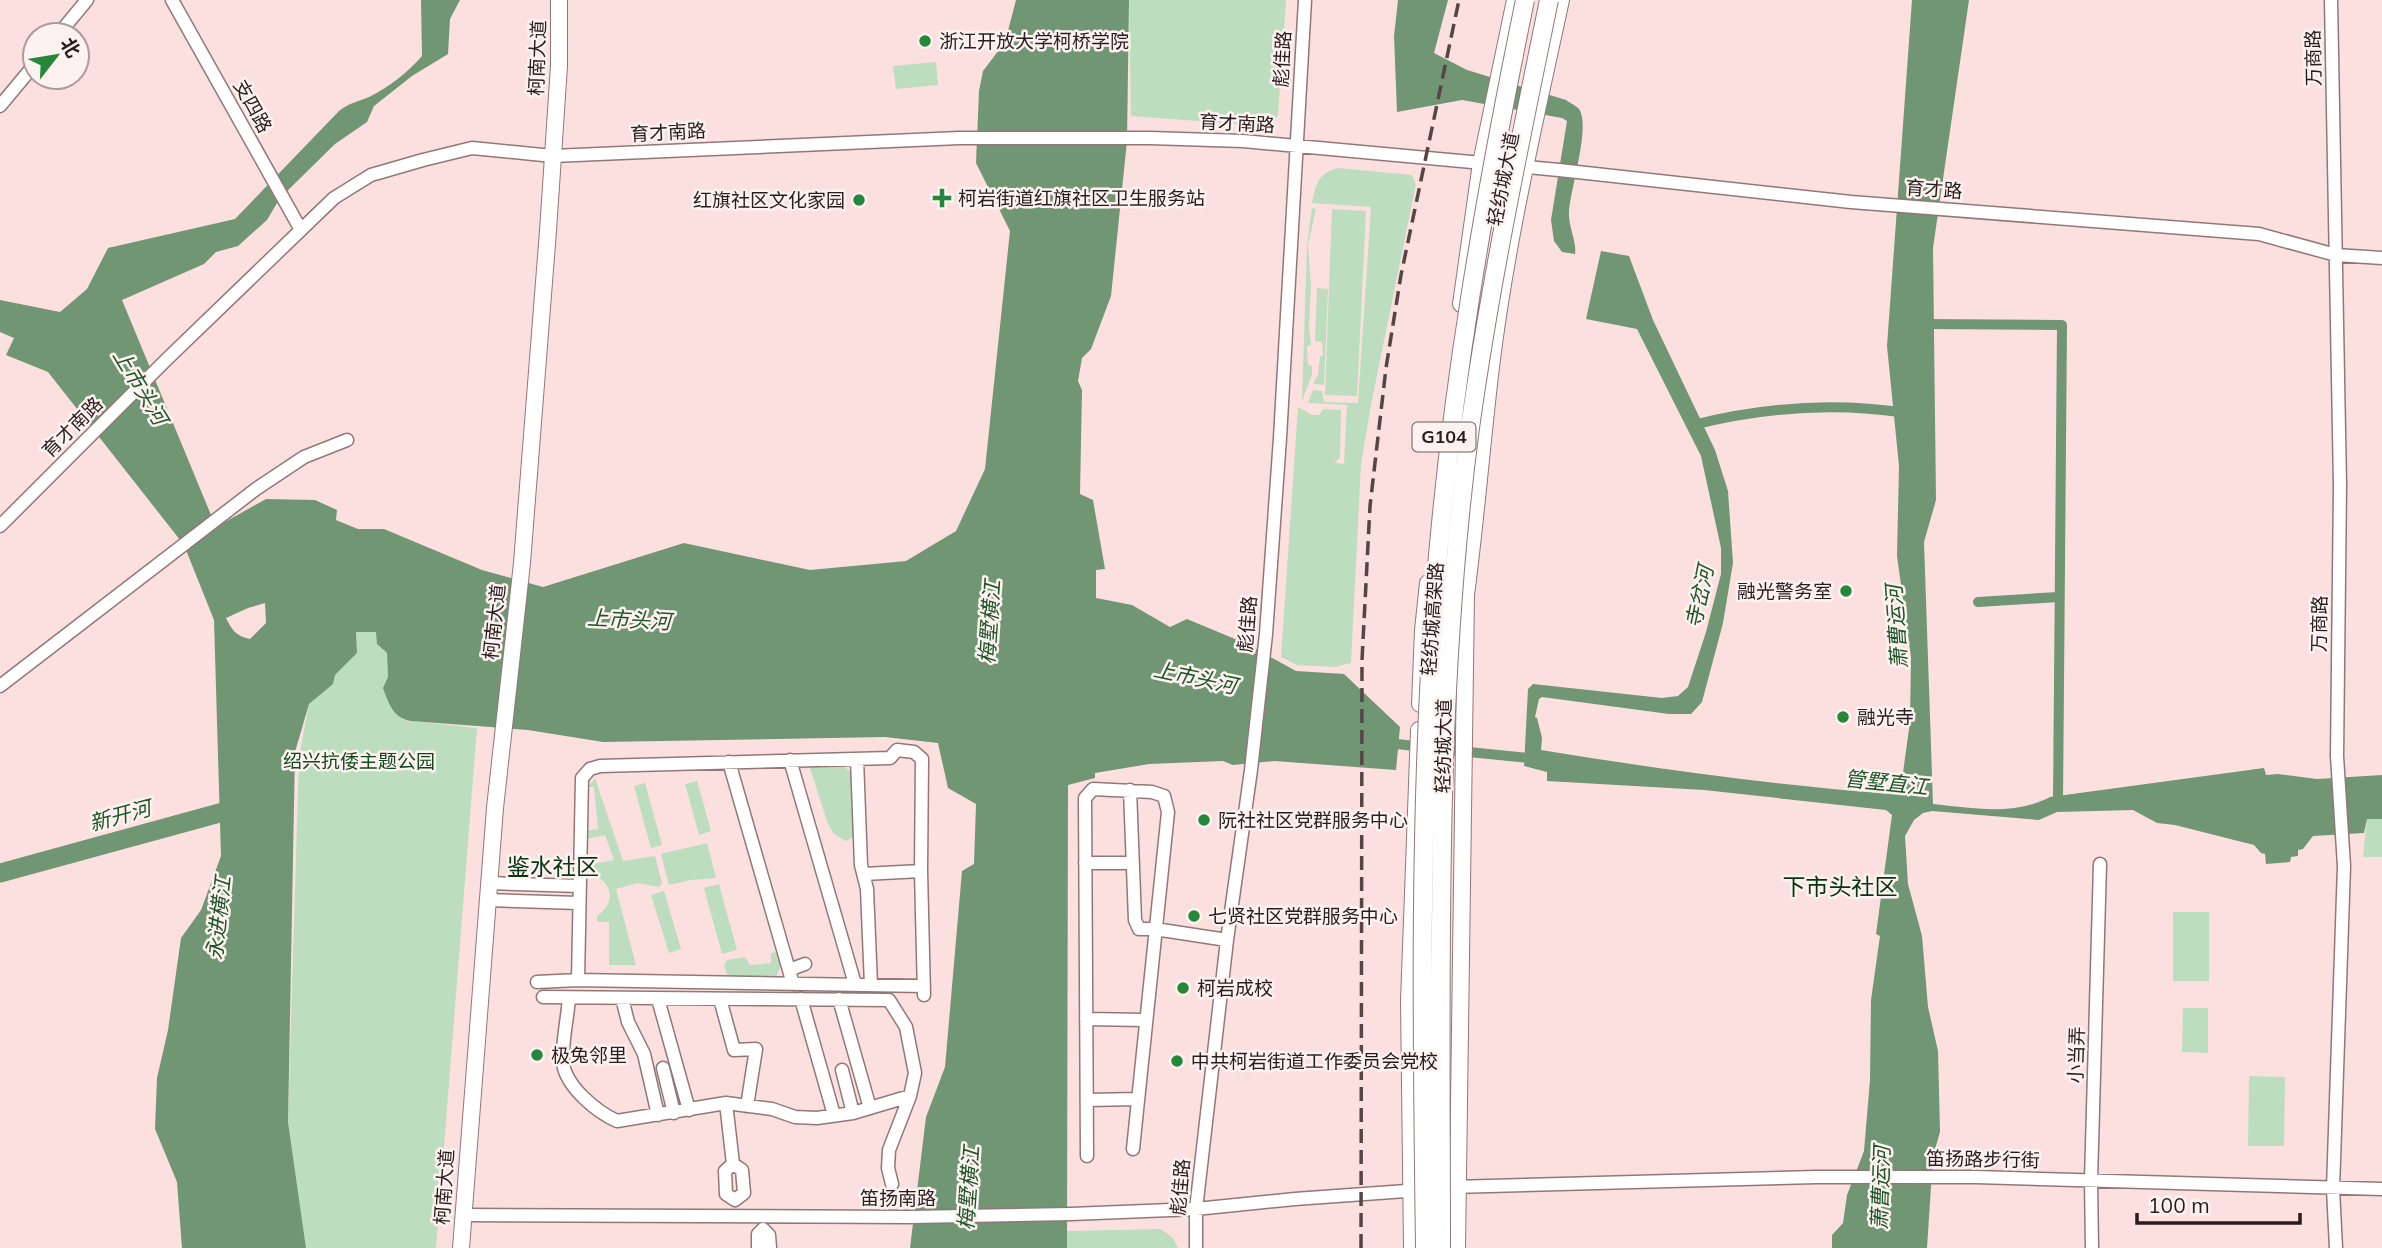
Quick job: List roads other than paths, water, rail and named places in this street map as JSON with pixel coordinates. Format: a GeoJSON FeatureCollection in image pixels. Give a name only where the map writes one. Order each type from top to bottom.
{"type":"FeatureCollection","features":[{"type":"Feature","properties":{"kind":"highway","name":"轻纺城高架路"},"geometry":{"type":"LineString","coordinates":[[1425,1248],[1422,962],[1426,769],[1435,593],[1447,467],[1467,325],[1486,206],[1525,0]]}},
{"type":"Feature","properties":{"kind":"highway","name":"轻纺城高架路"},"geometry":{"type":"LineString","coordinates":[[1441,1248],[1441,814],[1453,596],[1470,430],[1497,253],[1549,0]]}},
{"type":"Feature","properties":{"kind":"main road","name":"柯南大道"},"geometry":{"type":"LineString","coordinates":[[461,1248],[498,778],[522,563],[559,66],[559,0]]}},
{"type":"Feature","properties":{"kind":"main road","name":"轻纺城大道"},"geometry":{"type":"LineString","coordinates":[[1412,1248],[1409,1001],[1423,630],[1454,348],[1481,163],[1515,0]]}},
{"type":"Feature","properties":{"kind":"main road","name":"轻纺城大道"},"geometry":{"type":"LineString","coordinates":[[1457,1248],[1466,595],[1491,366],[1524,168],[1562,0]]}},
{"type":"Feature","properties":{"kind":"street"},"geometry":{"type":"LineString","coordinates":[[70,21],[87,0]]}},
{"type":"Feature","properties":{"kind":"street","name":"支四路"},"geometry":{"type":"LineString","coordinates":[[172,0],[301,230]]}},
{"type":"Feature","properties":{"kind":"street","name":"彪佳路"},"geometry":{"type":"LineString","coordinates":[[1196,1248],[1196,1209],[1266,634],[1305,0]]}},
{"type":"Feature","properties":{"kind":"street","name":"万商路"},"geometry":{"type":"LineString","coordinates":[[2331,0],[2340,485],[2337,756],[2344,866],[2333,1189],[2336,1248]]}},
{"type":"Feature","properties":{"kind":"street"},"geometry":{"type":"LineString","coordinates":[[0,106],[21,81]]}},
{"type":"Feature","properties":{"kind":"street","name":"育才南路"},"geometry":{"type":"LineString","coordinates":[[0,526],[166,360],[334,198],[370,175],[472,148],[553,156],[959,138],[1150,138],[1296,145],[1481,163]]}},
{"type":"Feature","properties":{"kind":"street","name":"育才路"},"geometry":{"type":"LineString","coordinates":[[1481,163],[1851,202],[2259,234],[2336,256],[2382,258]]}},
{"type":"Feature","properties":{"kind":"street"},"geometry":{"type":"LineString","coordinates":[[0,686],[256,489],[304,457],[346,440]]}},
{"type":"Feature","properties":{"kind":"street"},"geometry":{"type":"LineString","coordinates":[[537,982],[578,980],[855,984],[924,991],[922,759],[914,752],[897,750],[890,758],[600,766],[590,769],[582,778],[578,980]]}},
{"type":"Feature","properties":{"kind":"street"},"geometry":{"type":"LineString","coordinates":[[857,759],[861,865],[867,889],[871,985]]}},
{"type":"Feature","properties":{"kind":"street"},"geometry":{"type":"LineString","coordinates":[[790,760],[855,984]]}},
{"type":"Feature","properties":{"kind":"street"},"geometry":{"type":"LineString","coordinates":[[729,762],[793,984]]}},
{"type":"Feature","properties":{"kind":"street"},"geometry":{"type":"LineString","coordinates":[[1087,1156],[1085,798],[1093,789],[1152,792],[1164,796],[1168,813],[1133,1149]]}},
{"type":"Feature","properties":{"kind":"street"},"geometry":{"type":"LineString","coordinates":[[1130,790],[1135,920],[1139,929],[1227,940]]}},
{"type":"Feature","properties":{"kind":"street"},"geometry":{"type":"LineString","coordinates":[[1085,863],[1133,863]]}},
{"type":"Feature","properties":{"kind":"street","name":"小当弄"},"geometry":{"type":"LineString","coordinates":[[2092,1248],[2091,1180],[2100,864]]}},
{"type":"Feature","properties":{"kind":"street"},"geometry":{"type":"LineString","coordinates":[[864,874],[921,871]]}},
{"type":"Feature","properties":{"kind":"street"},"geometry":{"type":"LineString","coordinates":[[488,892],[579,886]]}},
{"type":"Feature","properties":{"kind":"street"},"geometry":{"type":"LineString","coordinates":[[488,892],[578,903]]}},
{"type":"Feature","properties":{"kind":"street"},"geometry":{"type":"LineString","coordinates":[[789,970],[805,964]]}},
{"type":"Feature","properties":{"kind":"street"},"geometry":{"type":"LineString","coordinates":[[543,997],[889,1000],[906,1027],[915,1073],[910,1096],[889,1150],[888,1168],[892,1184]]}},
{"type":"Feature","properties":{"kind":"street"},"geometry":{"type":"LineString","coordinates":[[569,998],[563,1063],[572,1082],[606,1116],[617,1121],[726,1103],[772,1109],[794,1118],[834,1115],[853,1113],[910,1096]]}},
{"type":"Feature","properties":{"kind":"street"},"geometry":{"type":"LineString","coordinates":[[622,998],[628,1021],[643,1054],[658,1115]]}},
{"type":"Feature","properties":{"kind":"street"},"geometry":{"type":"LineString","coordinates":[[658,999],[689,1110]]}},
{"type":"Feature","properties":{"kind":"street"},"geometry":{"type":"LineString","coordinates":[[720,999],[734,1051],[756,1049],[747,1106]]}},
{"type":"Feature","properties":{"kind":"street"},"geometry":{"type":"LineString","coordinates":[[802,999],[834,1115]]}},
{"type":"Feature","properties":{"kind":"street"},"geometry":{"type":"LineString","coordinates":[[839,999],[870,1108]]}},
{"type":"Feature","properties":{"kind":"street"},"geometry":{"type":"LineString","coordinates":[[1086,1019],[1145,1020]]}},
{"type":"Feature","properties":{"kind":"street"},"geometry":{"type":"LineString","coordinates":[[663,1068],[674,1112]]}},
{"type":"Feature","properties":{"kind":"street"},"geometry":{"type":"LineString","coordinates":[[842,1070],[853,1113]]}},
{"type":"Feature","properties":{"kind":"street"},"geometry":{"type":"LineString","coordinates":[[1087,1100],[1138,1099]]}},
{"type":"Feature","properties":{"kind":"street"},"geometry":{"type":"LineString","coordinates":[[726,1103],[733,1164],[742,1170],[744,1193],[735,1200],[735,1217]]}},
{"type":"Feature","properties":{"kind":"street","name":"笛扬路步行街"},"geometry":{"type":"LineString","coordinates":[[1457,1186],[1816,1177],[1976,1177],[2382,1189]]}},
{"type":"Feature","properties":{"kind":"street","name":"笛扬南路"},"geometry":{"type":"LineString","coordinates":[[463,1215],[735,1217],[763,1223],[1196,1209],[1457,1186]]}},
{"type":"Feature","properties":{"kind":"street"},"geometry":{"type":"LineString","coordinates":[[758,1248],[758,1234],[763,1223]]}},
{"type":"Feature","properties":{"kind":"street"},"geometry":{"type":"LineString","coordinates":[[763,1223],[769,1234],[770,1248]]}},
{"type":"Feature","properties":{"kind":"water"},"geometry":{"type":"Polygon","coordinates":[[[421,0],[460,0],[450,19],[448,54],[412,76],[374,106],[367,122],[335,144],[280,198],[267,220],[238,246],[216,252],[204,264],[122,300],[216,527],[266,499],[315,500],[337,510],[336,520],[358,529],[384,529],[482,570],[543,587],[684,543],[810,570],[906,561],[956,531],[985,469],[1010,231],[976,163],[979,91],[983,71],[1005,42],[1016,0],[1129,0],[1127,141],[1111,296],[1091,349],[1082,358],[1078,381],[1082,390],[1080,494],[1093,500],[1105,569],[1096,570],[1096,598],[1132,605],[1170,627],[1187,619],[1247,644],[1296,671],[1344,674],[1400,727],[1396,770],[1274,761],[1233,765],[1223,761],[1149,764],[1095,773],[1095,778],[1068,785],[1067,1248],[910,1248],[926,1117],[945,1067],[962,871],[974,864],[976,804],[948,788],[938,743],[885,737],[603,742],[528,730],[411,721],[400,717],[387,699],[383,688],[388,677],[387,653],[377,644],[376,632],[356,632],[357,653],[335,675],[333,684],[309,704],[295,752],[288,1122],[306,1248],[182,1248],[177,1182],[155,1129],[157,1078],[168,1030],[181,938],[201,910],[221,856],[214,620],[184,545],[48,372],[6,355],[14,338],[0,332],[0,300],[60,312],[87,289],[108,248],[235,219],[339,111],[383,89],[404,74],[422,56],[421,0]],[[265,603],[226,618],[235,632],[250,639],[266,623],[265,603]]]}},
{"type":"Feature","properties":{"kind":"water"},"geometry":{"type":"Polygon","coordinates":[[[1398,0],[1448,0],[1434,53],[1467,70],[1566,100],[1579,109],[1583,129],[1569,212],[1575,254],[1562,252],[1554,241],[1551,220],[1567,121],[1462,100],[1397,112],[1394,36],[1398,0]]]}},
{"type":"Feature","properties":{"kind":"water","name":"萧曹运河"},"geometry":{"type":"Polygon","coordinates":[[[1912,0],[1969,0],[1933,248],[1936,500],[1924,542],[1933,804],[2007,809],[2022,807],[2050,797],[2264,768],[2266,775],[2317,779],[2382,775],[2382,819],[2367,819],[2364,833],[2313,836],[2303,849],[2298,850],[2298,856],[2291,857],[2290,862],[2266,864],[2265,854],[2254,845],[2157,823],[2133,810],[2057,812],[2039,820],[1932,811],[1923,813],[1914,820],[1905,836],[1908,884],[1922,936],[1928,1007],[1938,1051],[1940,1132],[1933,1156],[1927,1248],[1832,1248],[1832,1235],[1843,1223],[1847,1195],[1864,1151],[1870,1080],[1871,1000],[1880,936],[1876,934],[1892,815],[1886,810],[1704,790],[1547,781],[1547,772],[1524,766],[1528,689],[1533,684],[1662,698],[1678,696],[1688,687],[1721,574],[1721,548],[1701,456],[1637,329],[1586,319],[1601,251],[1629,256],[1653,320],[1715,450],[1728,491],[1733,563],[1723,623],[1702,702],[1691,714],[1669,714],[1542,697],[1539,699],[1535,717],[1542,738],[1541,750],[1804,786],[1892,794],[1901,787],[1910,722],[1911,657],[1897,556],[1899,466],[1887,346],[1912,0]]]}},
{"type":"Feature","properties":{"kind":"waterway"},"geometry":{"type":"LineString","coordinates":[[1923,324],[2062,325],[2058,802]]}},
{"type":"Feature","properties":{"kind":"waterway"},"geometry":{"type":"LineString","coordinates":[[1693,425],[1746,414],[1799,408],[1852,408],[1906,413]]}},
{"type":"Feature","properties":{"kind":"waterway"},"geometry":{"type":"LineString","coordinates":[[1978,602],[2058,597]]}},
{"type":"Feature","properties":{"kind":"waterway","name":"管墅直江"},"geometry":{"type":"LineString","coordinates":[[1388,743],[1423,747]]}},
{"type":"Feature","properties":{"kind":"waterway","name":"管墅直江"},"geometry":{"type":"LineString","coordinates":[[1439,749],[1538,759]]}},
{"type":"Feature","properties":{"kind":"waterway","name":"新开河"},"geometry":{"type":"LineString","coordinates":[[0,873],[245,806]]}},
{"type":"Feature","properties":{"kind":"railway"},"geometry":{"type":"LineString","coordinates":[[1361,1248],[1362,660],[1370,506],[1386,368],[1401,275],[1459,0]]}},
{"type":"Feature","properties":{"kind":"place","name":"浙江开放大学柯桥学院"},"geometry":{"type":"Point","coordinates":[925,41]}},
{"type":"Feature","properties":{"kind":"place","name":"柯岩街道红旗社区卫生服务站"},"geometry":{"type":"Point","coordinates":[942,198]}},
{"type":"Feature","properties":{"kind":"place","name":"红旗社区文化家园"},"geometry":{"type":"Point","coordinates":[859,200]}},
{"type":"Feature","properties":{"kind":"place","name":"融光警务室"},"geometry":{"type":"Point","coordinates":[1846,591]}},
{"type":"Feature","properties":{"kind":"place","name":"融光寺"},"geometry":{"type":"Point","coordinates":[1843,717]}},
{"type":"Feature","properties":{"kind":"place","name":"阮社社区党群服务中心"},"geometry":{"type":"Point","coordinates":[1204,820]}},
{"type":"Feature","properties":{"kind":"place","name":"七贤社区党群服务中心"},"geometry":{"type":"Point","coordinates":[1194,916]}},
{"type":"Feature","properties":{"kind":"place","name":"柯岩成校"},"geometry":{"type":"Point","coordinates":[1183,988]}},
{"type":"Feature","properties":{"kind":"place","name":"极兔邻里"},"geometry":{"type":"Point","coordinates":[537,1055]}},
{"type":"Feature","properties":{"kind":"place","name":"中共柯岩街道工作委员会党校"},"geometry":{"type":"Point","coordinates":[1177,1061]}},
{"type":"Feature","properties":{"kind":"district","name":"鉴水社区"},"geometry":{"type":"Point","coordinates":[553,867]}},
{"type":"Feature","properties":{"kind":"district","name":"下市头社区"},"geometry":{"type":"Point","coordinates":[1840,887]}},
{"type":"Feature","properties":{"kind":"water label","name":"上市头河"},"geometry":{"type":"Point","coordinates":[140,387]}},
{"type":"Feature","properties":{"kind":"water label","name":"寺岔河"},"geometry":{"type":"Point","coordinates":[1700,597]}},
{"type":"Feature","properties":{"kind":"water label","name":"上市头河"},"geometry":{"type":"Point","coordinates":[629,620]}},
{"type":"Feature","properties":{"kind":"water label","name":"梅墅横江"},"geometry":{"type":"Point","coordinates":[990,622]}},
{"type":"Feature","properties":{"kind":"water label","name":"上市头河"},"geometry":{"type":"Point","coordinates":[1195,678]}},
{"type":"Feature","properties":{"kind":"water label","name":"永进横江"},"geometry":{"type":"Point","coordinates":[219,918]}},
{"type":"Feature","properties":{"kind":"water label","name":"梅墅横江"},"geometry":{"type":"Point","coordinates":[969,1188]}},
{"type":"Feature","properties":{"kind":"park label","name":"绍兴抗倭主题公园"},"geometry":{"type":"Point","coordinates":[359,761]}}]}
